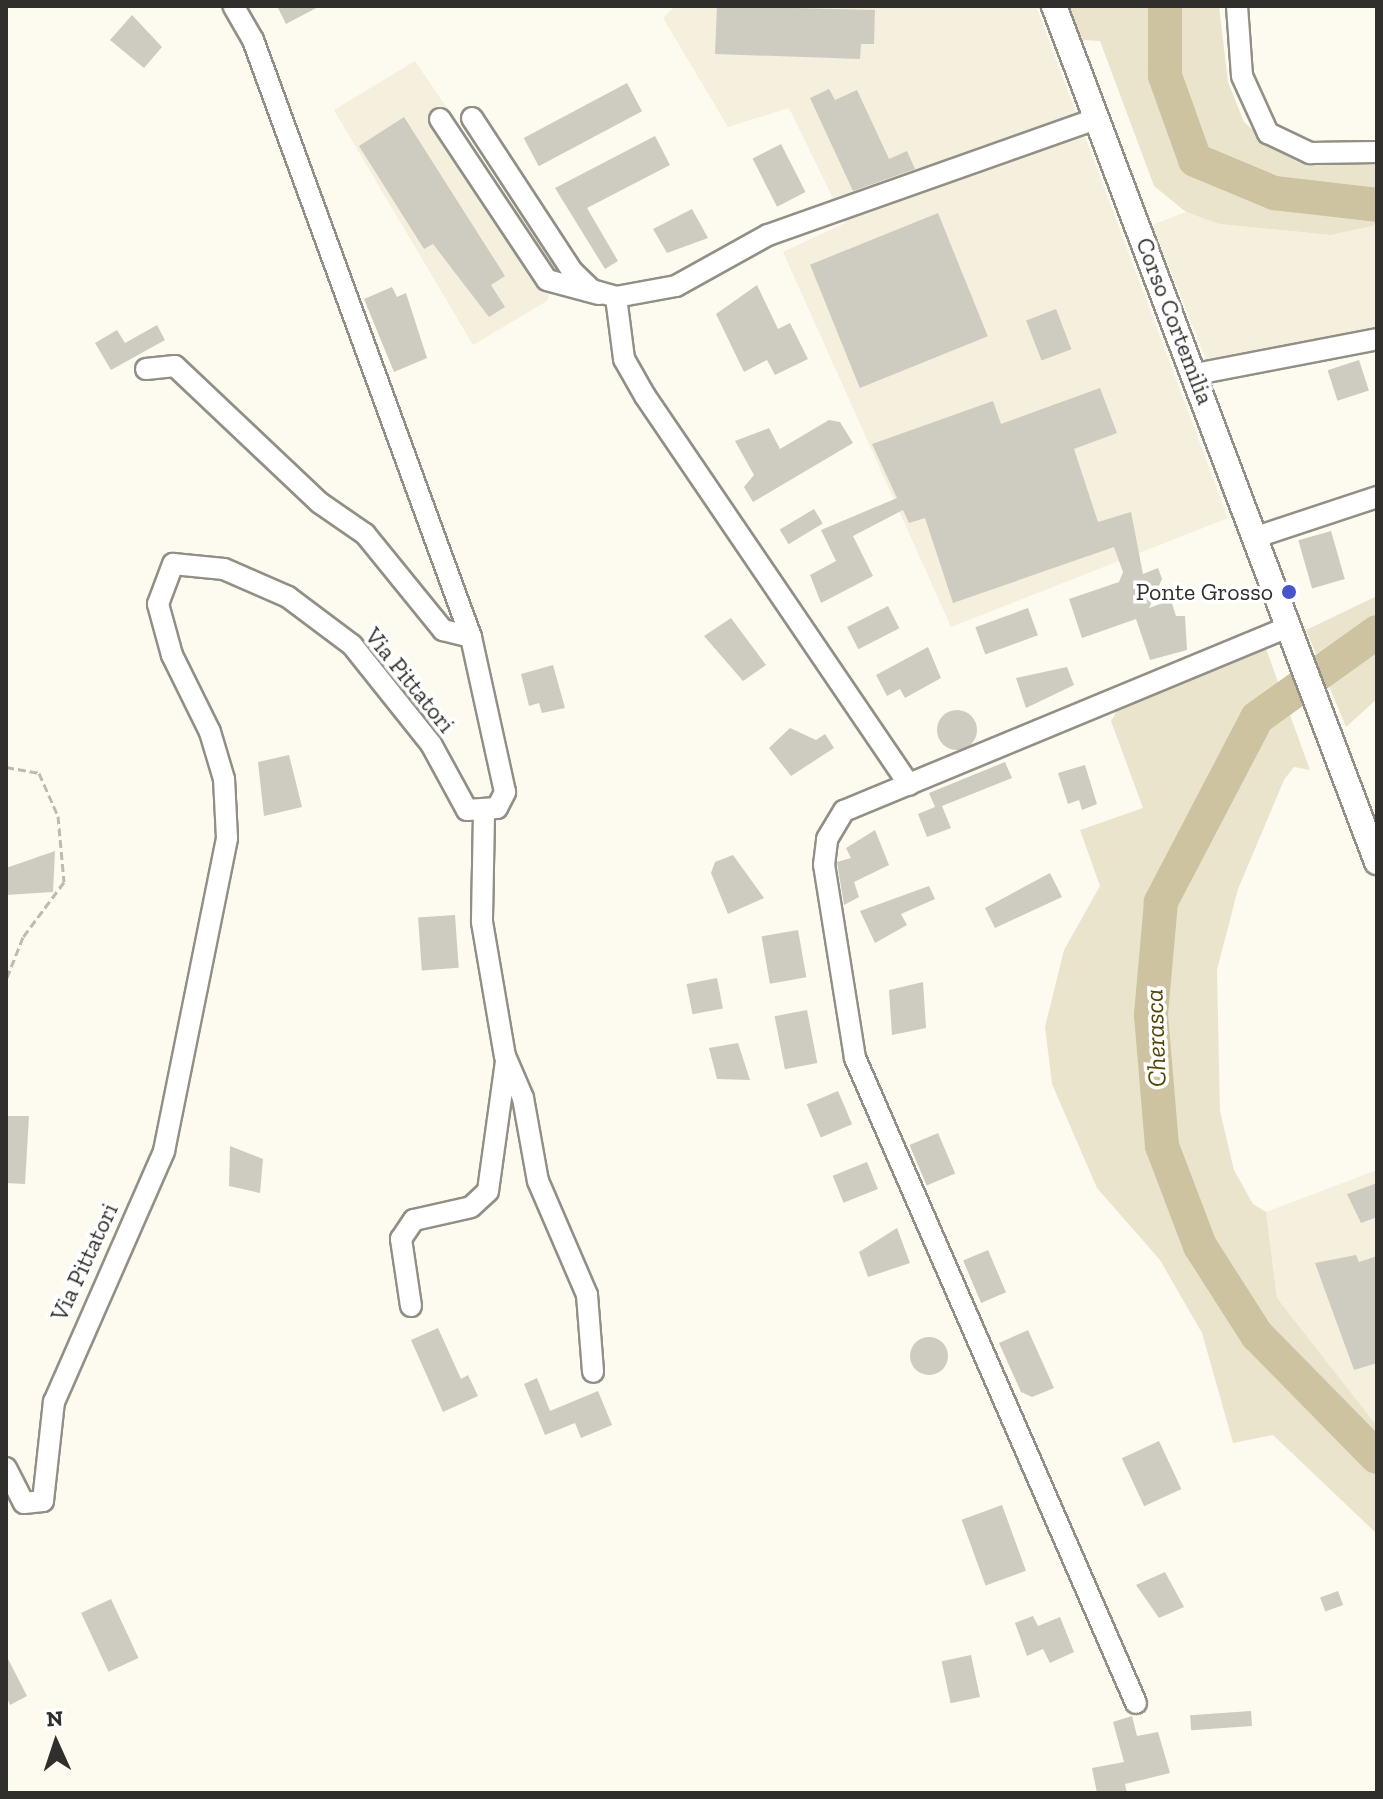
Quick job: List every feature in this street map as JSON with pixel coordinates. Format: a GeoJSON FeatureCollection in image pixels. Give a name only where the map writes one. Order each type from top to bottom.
{"type":"FeatureCollection","features":[{"type":"Feature","properties":{"kind":"main road","name":"Corso Cortemilia"},"geometry":{"type":"LineString","coordinates":[[1054,6],[1196,374],[1287,633],[1377,862]]}},
{"type":"Feature","properties":{"kind":"street","name":"Via Pittatori"},"geometry":{"type":"LineString","coordinates":[[6,1468],[24,1503],[43,1501],[54,1402],[164,1151],[227,838],[213,744],[172,655],[158,604],[173,564],[224,569],[288,597],[352,645],[431,744],[467,810],[484,814],[505,792],[471,637],[253,40],[233,6]]}},
{"type":"Feature","properties":{"kind":"street"},"geometry":{"type":"LineString","coordinates":[[1237,6],[1242,76],[1268,133],[1310,153],[1377,152]]}},
{"type":"Feature","properties":{"kind":"street"},"geometry":{"type":"LineString","coordinates":[[472,118],[572,271],[609,296],[624,359],[645,396],[909,785]]}},
{"type":"Feature","properties":{"kind":"street"},"geometry":{"type":"LineString","coordinates":[[440,119],[547,280],[577,294],[609,296],[676,286],[768,235],[1096,119]]}},
{"type":"Feature","properties":{"kind":"street"},"geometry":{"type":"LineString","coordinates":[[1196,374],[1377,339]]}},
{"type":"Feature","properties":{"kind":"street"},"geometry":{"type":"LineString","coordinates":[[146,369],[175,366],[320,503],[365,534],[443,630],[471,637]]}},
{"type":"Feature","properties":{"kind":"street"},"geometry":{"type":"LineString","coordinates":[[1253,538],[1377,497]]}},
{"type":"Feature","properties":{"kind":"street"},"geometry":{"type":"LineString","coordinates":[[1136,1703],[855,1058],[824,865],[827,839],[844,811],[1287,633]]}},
{"type":"Feature","properties":{"kind":"street"},"geometry":{"type":"LineString","coordinates":[[484,814],[482,922],[506,1058],[523,1098],[538,1181],[587,1295],[593,1372]]}},
{"type":"Feature","properties":{"kind":"street"},"geometry":{"type":"LineString","coordinates":[[411,1306],[401,1239],[414,1220],[471,1207],[488,1191],[506,1058]]}},
{"type":"Feature","properties":{"kind":"path"},"geometry":{"type":"LineString","coordinates":[[6,767],[39,773],[58,816],[64,882],[23,937],[6,980]]}},
{"type":"Feature","properties":{"kind":"shaded area"},"geometry":{"type":"Polygon","coordinates":[[[675,6],[1036,6],[1228,518],[951,627],[783,252],[845,223],[789,108],[728,127],[663,18],[675,6]]]}},
{"type":"Feature","properties":{"kind":"shaded area"},"geometry":{"type":"Polygon","coordinates":[[[1069,6],[1219,6],[1228,82],[1244,122],[1270,145],[1307,162],[1377,160],[1377,225],[1331,235],[1219,224],[1186,212],[1154,186],[1100,41],[1082,40],[1069,6]]]}},
{"type":"Feature","properties":{"kind":"shaded area"},"geometry":{"type":"Polygon","coordinates":[[[415,61],[557,270],[547,301],[473,345],[334,110],[415,61]]]}},
{"type":"Feature","properties":{"kind":"shaded area"},"geometry":{"type":"Polygon","coordinates":[[[1186,212],[1219,224],[1331,235],[1377,225],[1377,328],[1206,359],[1152,225],[1186,212]]]}},
{"type":"Feature","properties":{"kind":"shaded area"},"geometry":{"type":"Polygon","coordinates":[[[1377,596],[1377,699],[1346,727],[1306,630],[1377,596]]]}},
{"type":"Feature","properties":{"kind":"shaded area"},"geometry":{"type":"Polygon","coordinates":[[[1265,646],[1310,770],[1294,767],[1284,780],[1238,889],[1217,970],[1220,1111],[1234,1170],[1253,1204],[1266,1212],[1277,1298],[1377,1426],[1377,1534],[1273,1435],[1233,1443],[1202,1333],[1160,1260],[1097,1188],[1052,1084],[1045,1027],[1064,950],[1100,886],[1080,830],[1143,808],[1111,721],[1119,707],[1265,646]]]}},
{"type":"Feature","properties":{"kind":"shaded area"},"geometry":{"type":"Polygon","coordinates":[[[1377,1170],[1377,1426],[1277,1298],[1266,1212],[1377,1170]]]}},
{"type":"Feature","properties":{"kind":"building"},"geometry":{"type":"Polygon","coordinates":[[[277,6],[320,6],[286,24],[277,6]]]}},
{"type":"Feature","properties":{"kind":"building"},"geometry":{"type":"Polygon","coordinates":[[[717,6],[875,10],[874,44],[861,44],[860,59],[715,54],[717,6]]]}},
{"type":"Feature","properties":{"kind":"building"},"geometry":{"type":"Polygon","coordinates":[[[132,15],[162,47],[144,68],[110,40],[132,15]]]}},
{"type":"Feature","properties":{"kind":"building"},"geometry":{"type":"Polygon","coordinates":[[[627,83],[642,111],[539,166],[524,138],[627,83]]]}},
{"type":"Feature","properties":{"kind":"building"},"geometry":{"type":"Polygon","coordinates":[[[829,89],[835,100],[857,90],[889,159],[907,151],[915,169],[853,191],[810,98],[829,89]]]}},
{"type":"Feature","properties":{"kind":"building"},"geometry":{"type":"Polygon","coordinates":[[[404,117],[505,276],[491,285],[505,307],[489,317],[433,244],[424,249],[359,146],[404,117]]]}},
{"type":"Feature","properties":{"kind":"building"},"geometry":{"type":"Polygon","coordinates":[[[655,136],[670,165],[587,208],[618,261],[605,269],[555,188],[655,136]]]}},
{"type":"Feature","properties":{"kind":"building"},"geometry":{"type":"Polygon","coordinates":[[[781,144],[806,192],[777,207],[752,159],[781,144]]]}},
{"type":"Feature","properties":{"kind":"building"},"geometry":{"type":"Polygon","coordinates":[[[692,209],[708,238],[667,253],[653,229],[692,209]]]}},
{"type":"Feature","properties":{"kind":"building"},"geometry":{"type":"Polygon","coordinates":[[[938,213],[988,336],[860,388],[810,265],[938,213]]]}},
{"type":"Feature","properties":{"kind":"building"},"geometry":{"type":"Polygon","coordinates":[[[757,285],[778,329],[790,323],[808,359],[775,375],[767,360],[744,372],[716,314],[757,285]]]}},
{"type":"Feature","properties":{"kind":"building"},"geometry":{"type":"Polygon","coordinates":[[[392,287],[397,297],[406,293],[427,358],[394,372],[364,299],[392,287]]]}},
{"type":"Feature","properties":{"kind":"building"},"geometry":{"type":"Polygon","coordinates":[[[1056,309],[1071,349],[1042,361],[1026,320],[1056,309]]]}},
{"type":"Feature","properties":{"kind":"building"},"geometry":{"type":"Polygon","coordinates":[[[157,325],[165,340],[111,370],[95,343],[117,330],[125,343],[157,325]]]}},
{"type":"Feature","properties":{"kind":"building"},"geometry":{"type":"Polygon","coordinates":[[[1359,360],[1369,390],[1338,401],[1328,370],[1359,360]]]}},
{"type":"Feature","properties":{"kind":"building"},"geometry":{"type":"Polygon","coordinates":[[[1100,388],[1117,433],[1074,449],[1098,522],[1131,512],[1143,574],[1158,568],[1162,579],[1149,608],[1171,600],[1176,616],[1185,616],[1187,650],[1150,660],[1136,619],[1082,638],[1069,599],[1119,582],[1123,572],[1114,547],[953,603],[925,518],[909,523],[903,510],[853,536],[873,576],[821,603],[810,575],[836,561],[821,530],[897,498],[872,444],[993,401],[1001,424],[1100,388]]]}},
{"type":"Feature","properties":{"kind":"building"},"geometry":{"type":"Polygon","coordinates":[[[829,420],[840,422],[853,443],[753,502],[744,487],[754,475],[735,441],[769,428],[780,449],[829,420]]]}},
{"type":"Feature","properties":{"kind":"building"},"geometry":{"type":"Polygon","coordinates":[[[814,509],[823,524],[788,544],[780,530],[814,509]]]}},
{"type":"Feature","properties":{"kind":"building"},"geometry":{"type":"Polygon","coordinates":[[[1331,531],[1345,579],[1312,588],[1298,540],[1331,531]]]}},
{"type":"Feature","properties":{"kind":"building"},"geometry":{"type":"Polygon","coordinates":[[[888,606],[899,628],[858,649],[847,627],[888,606]]]}},
{"type":"Feature","properties":{"kind":"building"},"geometry":{"type":"Polygon","coordinates":[[[1028,608],[1038,635],[985,654],[975,627],[1028,608]]]}},
{"type":"Feature","properties":{"kind":"building"},"geometry":{"type":"Polygon","coordinates":[[[731,618],[766,665],[743,681],[704,636],[731,618]]]}},
{"type":"Feature","properties":{"kind":"building"},"geometry":{"type":"Polygon","coordinates":[[[928,647],[941,678],[905,698],[900,689],[887,696],[876,675],[928,647]]]}},
{"type":"Feature","properties":{"kind":"building"},"geometry":{"type":"Polygon","coordinates":[[[553,665],[565,708],[542,713],[539,703],[529,706],[521,674],[553,665]]]}},
{"type":"Feature","properties":{"kind":"building"},"geometry":{"type":"Polygon","coordinates":[[[1067,667],[1074,685],[1026,708],[1016,678],[1067,667]]]}},
{"type":"Feature","properties":{"kind":"building"},"geometry":{"type":"Polygon","coordinates":[[[957,710],[971,716],[977,730],[971,744],[957,750],[943,744],[937,730],[943,716],[957,710]]]}},
{"type":"Feature","properties":{"kind":"building"},"geometry":{"type":"Polygon","coordinates":[[[790,728],[816,740],[825,734],[834,748],[791,776],[769,748],[790,728]]]}},
{"type":"Feature","properties":{"kind":"building"},"geometry":{"type":"Polygon","coordinates":[[[289,755],[302,807],[264,816],[258,762],[289,755]]]}},
{"type":"Feature","properties":{"kind":"building"},"geometry":{"type":"Polygon","coordinates":[[[1005,762],[1012,778],[942,806],[951,828],[927,837],[918,814],[935,807],[929,793],[1005,762]]]}},
{"type":"Feature","properties":{"kind":"building"},"geometry":{"type":"Polygon","coordinates":[[[1085,765],[1097,804],[1082,810],[1079,800],[1068,804],[1058,773],[1085,765]]]}},
{"type":"Feature","properties":{"kind":"building"},"geometry":{"type":"Polygon","coordinates":[[[875,830],[889,865],[854,882],[859,897],[844,905],[837,862],[851,858],[846,848],[875,830]]]}},
{"type":"Feature","properties":{"kind":"building"},"geometry":{"type":"Polygon","coordinates":[[[55,851],[53,892],[6,895],[6,868],[55,851]]]}},
{"type":"Feature","properties":{"kind":"building"},"geometry":{"type":"Polygon","coordinates":[[[733,855],[764,898],[728,914],[711,873],[715,862],[733,855]]]}},
{"type":"Feature","properties":{"kind":"building"},"geometry":{"type":"Polygon","coordinates":[[[1050,873],[1062,897],[995,928],[985,908],[1050,873]]]}},
{"type":"Feature","properties":{"kind":"building"},"geometry":{"type":"Polygon","coordinates":[[[929,886],[935,899],[901,914],[907,925],[875,943],[860,911],[929,886]]]}},
{"type":"Feature","properties":{"kind":"building"},"geometry":{"type":"Polygon","coordinates":[[[455,915],[459,968],[422,970],[418,918],[455,915]]]}},
{"type":"Feature","properties":{"kind":"building"},"geometry":{"type":"Polygon","coordinates":[[[798,930],[806,977],[770,984],[762,936],[798,930]]]}},
{"type":"Feature","properties":{"kind":"building"},"geometry":{"type":"Polygon","coordinates":[[[717,978],[723,1008],[692,1014],[687,984],[717,978]]]}},
{"type":"Feature","properties":{"kind":"building"},"geometry":{"type":"Polygon","coordinates":[[[923,982],[926,1028],[892,1035],[889,990],[923,982]]]}},
{"type":"Feature","properties":{"kind":"building"},"geometry":{"type":"Polygon","coordinates":[[[807,1010],[817,1063],[785,1069],[775,1016],[807,1010]]]}},
{"type":"Feature","properties":{"kind":"building"},"geometry":{"type":"Polygon","coordinates":[[[738,1043],[750,1080],[717,1079],[709,1048],[738,1043]]]}},
{"type":"Feature","properties":{"kind":"building"},"geometry":{"type":"Polygon","coordinates":[[[838,1091],[852,1124],[821,1137],[807,1104],[838,1091]]]}},
{"type":"Feature","properties":{"kind":"building"},"geometry":{"type":"Polygon","coordinates":[[[6,1116],[29,1116],[25,1184],[6,1183],[6,1116]]]}},
{"type":"Feature","properties":{"kind":"building"},"geometry":{"type":"Polygon","coordinates":[[[938,1133],[955,1174],[927,1186],[909,1145],[938,1133]]]}},
{"type":"Feature","properties":{"kind":"building"},"geometry":{"type":"Polygon","coordinates":[[[230,1146],[263,1159],[260,1193],[229,1186],[230,1146]]]}},
{"type":"Feature","properties":{"kind":"building"},"geometry":{"type":"Polygon","coordinates":[[[867,1162],[878,1189],[844,1203],[833,1176],[867,1162]]]}},
{"type":"Feature","properties":{"kind":"building"},"geometry":{"type":"Polygon","coordinates":[[[1377,1183],[1377,1217],[1361,1223],[1347,1194],[1377,1183]]]}},
{"type":"Feature","properties":{"kind":"building"},"geometry":{"type":"Polygon","coordinates":[[[897,1228],[910,1263],[868,1277],[859,1252],[897,1228]]]}},
{"type":"Feature","properties":{"kind":"building"},"geometry":{"type":"Polygon","coordinates":[[[988,1250],[1006,1292],[981,1303],[963,1261],[988,1250]]]}},
{"type":"Feature","properties":{"kind":"building"},"geometry":{"type":"Polygon","coordinates":[[[1356,1255],[1359,1262],[1377,1256],[1377,1363],[1354,1370],[1315,1263],[1356,1255]]]}},
{"type":"Feature","properties":{"kind":"building"},"geometry":{"type":"Polygon","coordinates":[[[438,1328],[461,1379],[468,1375],[478,1396],[443,1412],[411,1340],[438,1328]]]}},
{"type":"Feature","properties":{"kind":"building"},"geometry":{"type":"Polygon","coordinates":[[[1028,1330],[1054,1388],[1032,1397],[1021,1392],[999,1343],[1028,1330]]]}},
{"type":"Feature","properties":{"kind":"building"},"geometry":{"type":"Polygon","coordinates":[[[929,1337],[942,1343],[948,1356],[942,1369],[929,1375],[916,1369],[910,1356],[916,1343],[929,1337]]]}},
{"type":"Feature","properties":{"kind":"building"},"geometry":{"type":"Polygon","coordinates":[[[537,1378],[550,1411],[598,1391],[612,1425],[581,1438],[575,1423],[545,1435],[524,1384],[537,1378]]]}},
{"type":"Feature","properties":{"kind":"building"},"geometry":{"type":"Polygon","coordinates":[[[1159,1441],[1181,1489],[1144,1506],[1122,1458],[1159,1441]]]}},
{"type":"Feature","properties":{"kind":"building"},"geometry":{"type":"Polygon","coordinates":[[[1002,1505],[1026,1571],[986,1585],[962,1520],[1002,1505]]]}},
{"type":"Feature","properties":{"kind":"building"},"geometry":{"type":"Polygon","coordinates":[[[1165,1572],[1184,1607],[1159,1618],[1136,1585],[1165,1572]]]}},
{"type":"Feature","properties":{"kind":"building"},"geometry":{"type":"Polygon","coordinates":[[[1338,1591],[1343,1605],[1325,1612],[1320,1597],[1338,1591]]]}},
{"type":"Feature","properties":{"kind":"building"},"geometry":{"type":"Polygon","coordinates":[[[111,1599],[138,1658],[109,1672],[81,1613],[111,1599]]]}},
{"type":"Feature","properties":{"kind":"building"},"geometry":{"type":"Polygon","coordinates":[[[1033,1616],[1038,1626],[1060,1617],[1074,1652],[1050,1663],[1043,1649],[1027,1656],[1015,1623],[1033,1616]]]}},
{"type":"Feature","properties":{"kind":"building"},"geometry":{"type":"Polygon","coordinates":[[[6,1655],[27,1696],[10,1705],[6,1696],[6,1655]]]}},
{"type":"Feature","properties":{"kind":"building"},"geometry":{"type":"Polygon","coordinates":[[[971,1655],[980,1697],[951,1703],[942,1661],[971,1655]]]}},
{"type":"Feature","properties":{"kind":"building"},"geometry":{"type":"Polygon","coordinates":[[[1251,1711],[1252,1726],[1191,1730],[1190,1715],[1251,1711]]]}},
{"type":"Feature","properties":{"kind":"building"},"geometry":{"type":"Polygon","coordinates":[[[1132,1716],[1137,1736],[1158,1732],[1170,1773],[1125,1784],[1127,1793],[1097,1793],[1092,1768],[1124,1762],[1113,1722],[1132,1716]]]}},
{"type":"Feature","properties":{"kind":"waterway","name":"Cherasca"},"geometry":{"type":"LineString","coordinates":[[1165,6],[1165,76],[1195,160],[1274,193],[1377,205]]}},
{"type":"Feature","properties":{"kind":"waterway","name":"Cherasca"},"geometry":{"type":"LineString","coordinates":[[1377,632],[1257,718],[1161,902],[1151,1015],[1162,1146],[1200,1246],[1257,1335],[1377,1457]]}},
{"type":"Feature","properties":{"kind":"place","name":"Ponte Grosso"},"geometry":{"type":"Point","coordinates":[1289,592]}}]}
